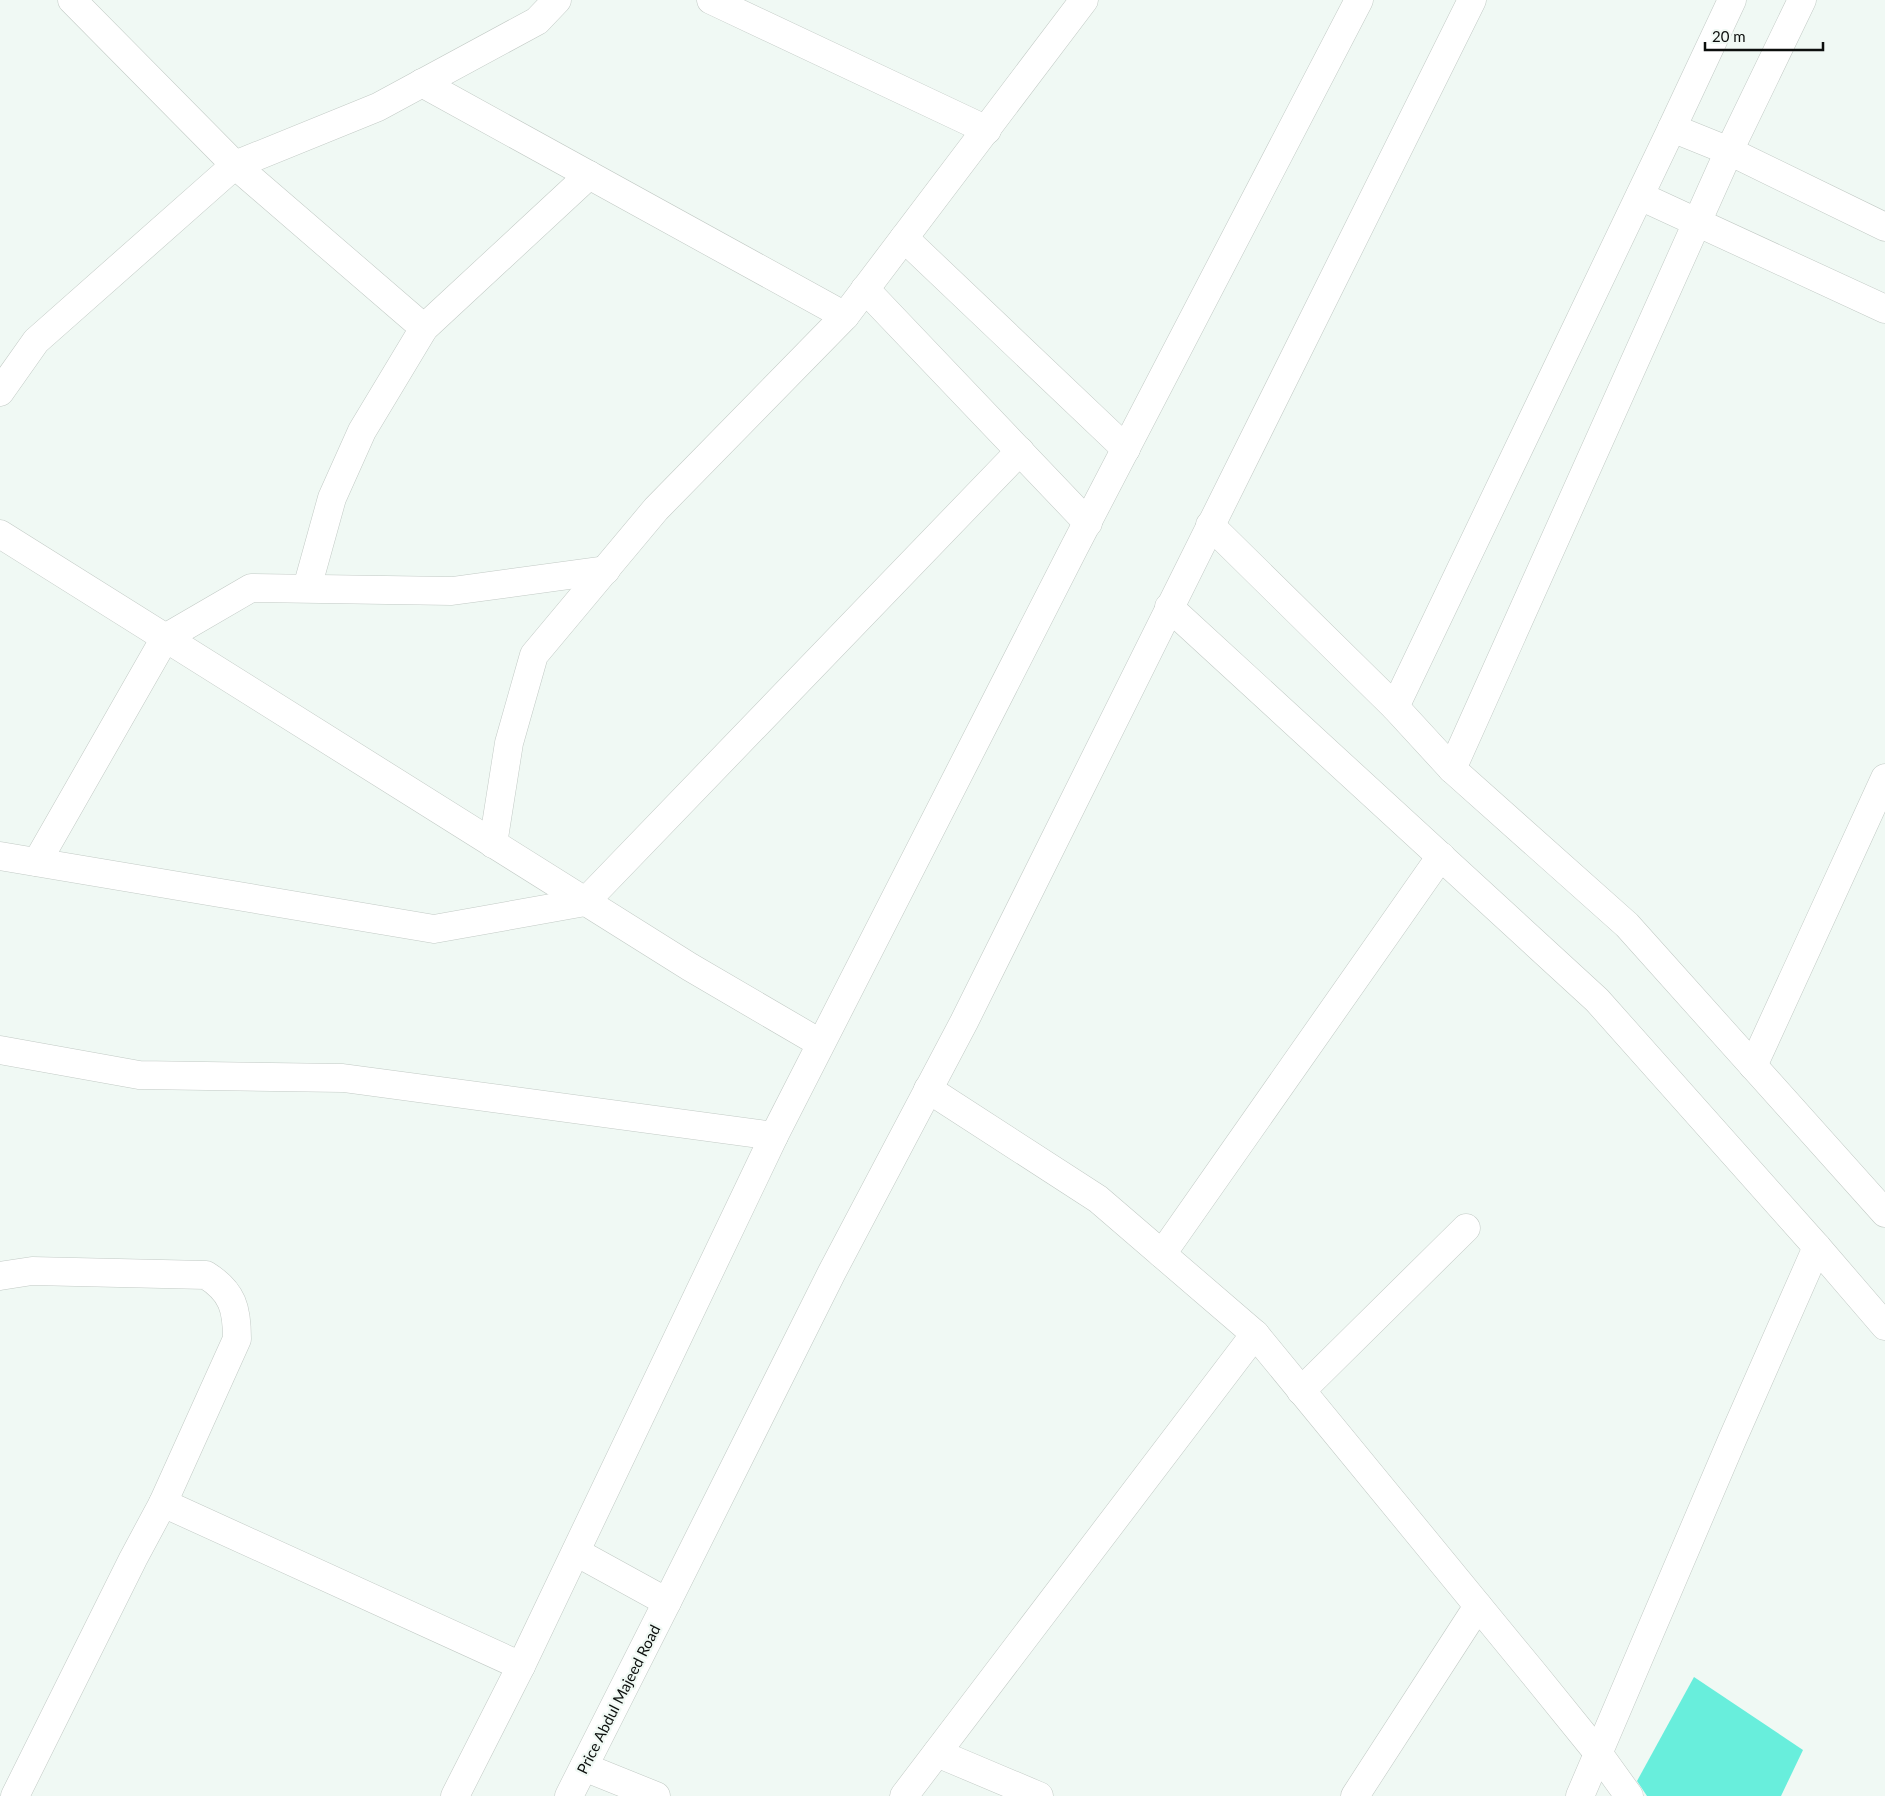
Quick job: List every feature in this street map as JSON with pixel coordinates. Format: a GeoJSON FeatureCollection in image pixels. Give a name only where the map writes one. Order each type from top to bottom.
{"type":"FeatureCollection","features":[{"type":"Feature","properties":{"kind":"street"},"geometry":{"type":"LineString","coordinates":[[72,0],[235,165],[424,328]]}},
{"type":"Feature","properties":{"kind":"street"},"geometry":{"type":"LineString","coordinates":[[0,392],[36,341],[235,165],[378,106],[537,21],[557,0]]}},
{"type":"Feature","properties":{"kind":"street"},"geometry":{"type":"LineString","coordinates":[[711,0],[987,130]]}},
{"type":"Feature","properties":{"kind":"street"},"geometry":{"type":"LineString","coordinates":[[493,844],[509,743],[534,655],[656,509],[845,316],[1084,0]]}},
{"type":"Feature","properties":{"kind":"street"},"geometry":{"type":"LineString","coordinates":[[455,1796],[521,1666],[820,1043],[1359,0]]}},
{"type":"Feature","properties":{"kind":"street","name":"Price Abdul Majeed Road"},"geometry":{"type":"LineString","coordinates":[[569,1796],[832,1272],[968,1013],[1472,0]]}},
{"type":"Feature","properties":{"kind":"street"},"geometry":{"type":"LineString","coordinates":[[1395,707],[1732,0]]}},
{"type":"Feature","properties":{"kind":"street"},"geometry":{"type":"LineString","coordinates":[[1452,769],[1729,151],[1802,0]]}},
{"type":"Feature","properties":{"kind":"street"},"geometry":{"type":"LineString","coordinates":[[422,83],[845,316]]}},
{"type":"Feature","properties":{"kind":"street"},"geometry":{"type":"LineString","coordinates":[[1672,128],[1729,151],[1885,227]]}},
{"type":"Feature","properties":{"kind":"street"},"geometry":{"type":"LineString","coordinates":[[307,588],[332,498],[362,430],[424,328],[589,175]]}},
{"type":"Feature","properties":{"kind":"street"},"geometry":{"type":"LineString","coordinates":[[1640,196],[1885,309]]}},
{"type":"Feature","properties":{"kind":"street"},"geometry":{"type":"LineString","coordinates":[[904,238],[1126,449]]}},
{"type":"Feature","properties":{"kind":"street"},"geometry":{"type":"LineString","coordinates":[[865,289],[1088,523]]}},
{"type":"Feature","properties":{"kind":"street"},"geometry":{"type":"LineString","coordinates":[[0,856],[434,929],[585,902],[1020,451]]}},
{"type":"Feature","properties":{"kind":"street"},"geometry":{"type":"LineString","coordinates":[[1210,525],[1395,707],[1452,769],[1627,926],[1885,1213]]}},
{"type":"Feature","properties":{"kind":"street"},"geometry":{"type":"LineString","coordinates":[[0,534],[585,902],[690,967],[820,1043]]}},
{"type":"Feature","properties":{"kind":"street"},"geometry":{"type":"LineString","coordinates":[[38,862],[165,638],[251,588],[452,591],[606,570]]}},
{"type":"Feature","properties":{"kind":"street"},"geometry":{"type":"LineString","coordinates":[[1169,607],[1597,1000],[1818,1247],[1885,1326]]}},
{"type":"Feature","properties":{"kind":"street"},"geometry":{"type":"LineString","coordinates":[[1753,1066],[1885,778]]}},
{"type":"Feature","properties":{"kind":"street"},"geometry":{"type":"LineString","coordinates":[[1162,1254],[1441,856]]}},
{"type":"Feature","properties":{"kind":"street"},"geometry":{"type":"LineString","coordinates":[[0,1050],[138,1075],[343,1078],[774,1136]]}},
{"type":"Feature","properties":{"kind":"street"},"geometry":{"type":"LineString","coordinates":[[928,1089],[1098,1199],[1255,1334],[1598,1753],[1628,1796]]}},
{"type":"Feature","properties":{"kind":"street"},"geometry":{"type":"LineString","coordinates":[[1301,1390],[1466,1228]]}},
{"type":"Feature","properties":{"kind":"street"},"geometry":{"type":"LineString","coordinates":[[1580,1796],[1732,1440],[1818,1247]]}},
{"type":"Feature","properties":{"kind":"street"},"geometry":{"type":"LineString","coordinates":[[0,1276],[32,1271],[206,1275],[220,1285],[229,1297],[237,1318],[237,1339],[163,1503],[133,1559],[15,1796]]}},
{"type":"Feature","properties":{"kind":"street"},"geometry":{"type":"LineString","coordinates":[[904,1796],[1255,1334]]}},
{"type":"Feature","properties":{"kind":"street"},"geometry":{"type":"LineString","coordinates":[[163,1503],[521,1666]]}},
{"type":"Feature","properties":{"kind":"street"},"geometry":{"type":"LineString","coordinates":[[576,1552],[667,1602]]}},
{"type":"Feature","properties":{"kind":"street"},"geometry":{"type":"LineString","coordinates":[[1355,1796],[1478,1606]]}},
{"type":"Feature","properties":{"kind":"street"},"geometry":{"type":"LineString","coordinates":[[937,1753],[1039,1796]]}},
{"type":"Feature","properties":{"kind":"street"},"geometry":{"type":"LineString","coordinates":[[584,1767],[656,1796]]}},
{"type":"Feature","properties":{"kind":"building"},"geometry":{"type":"Polygon","coordinates":[[[1694,1677],[1803,1750],[1781,1796],[1647,1796],[1637,1781],[1694,1677]]]}}]}
